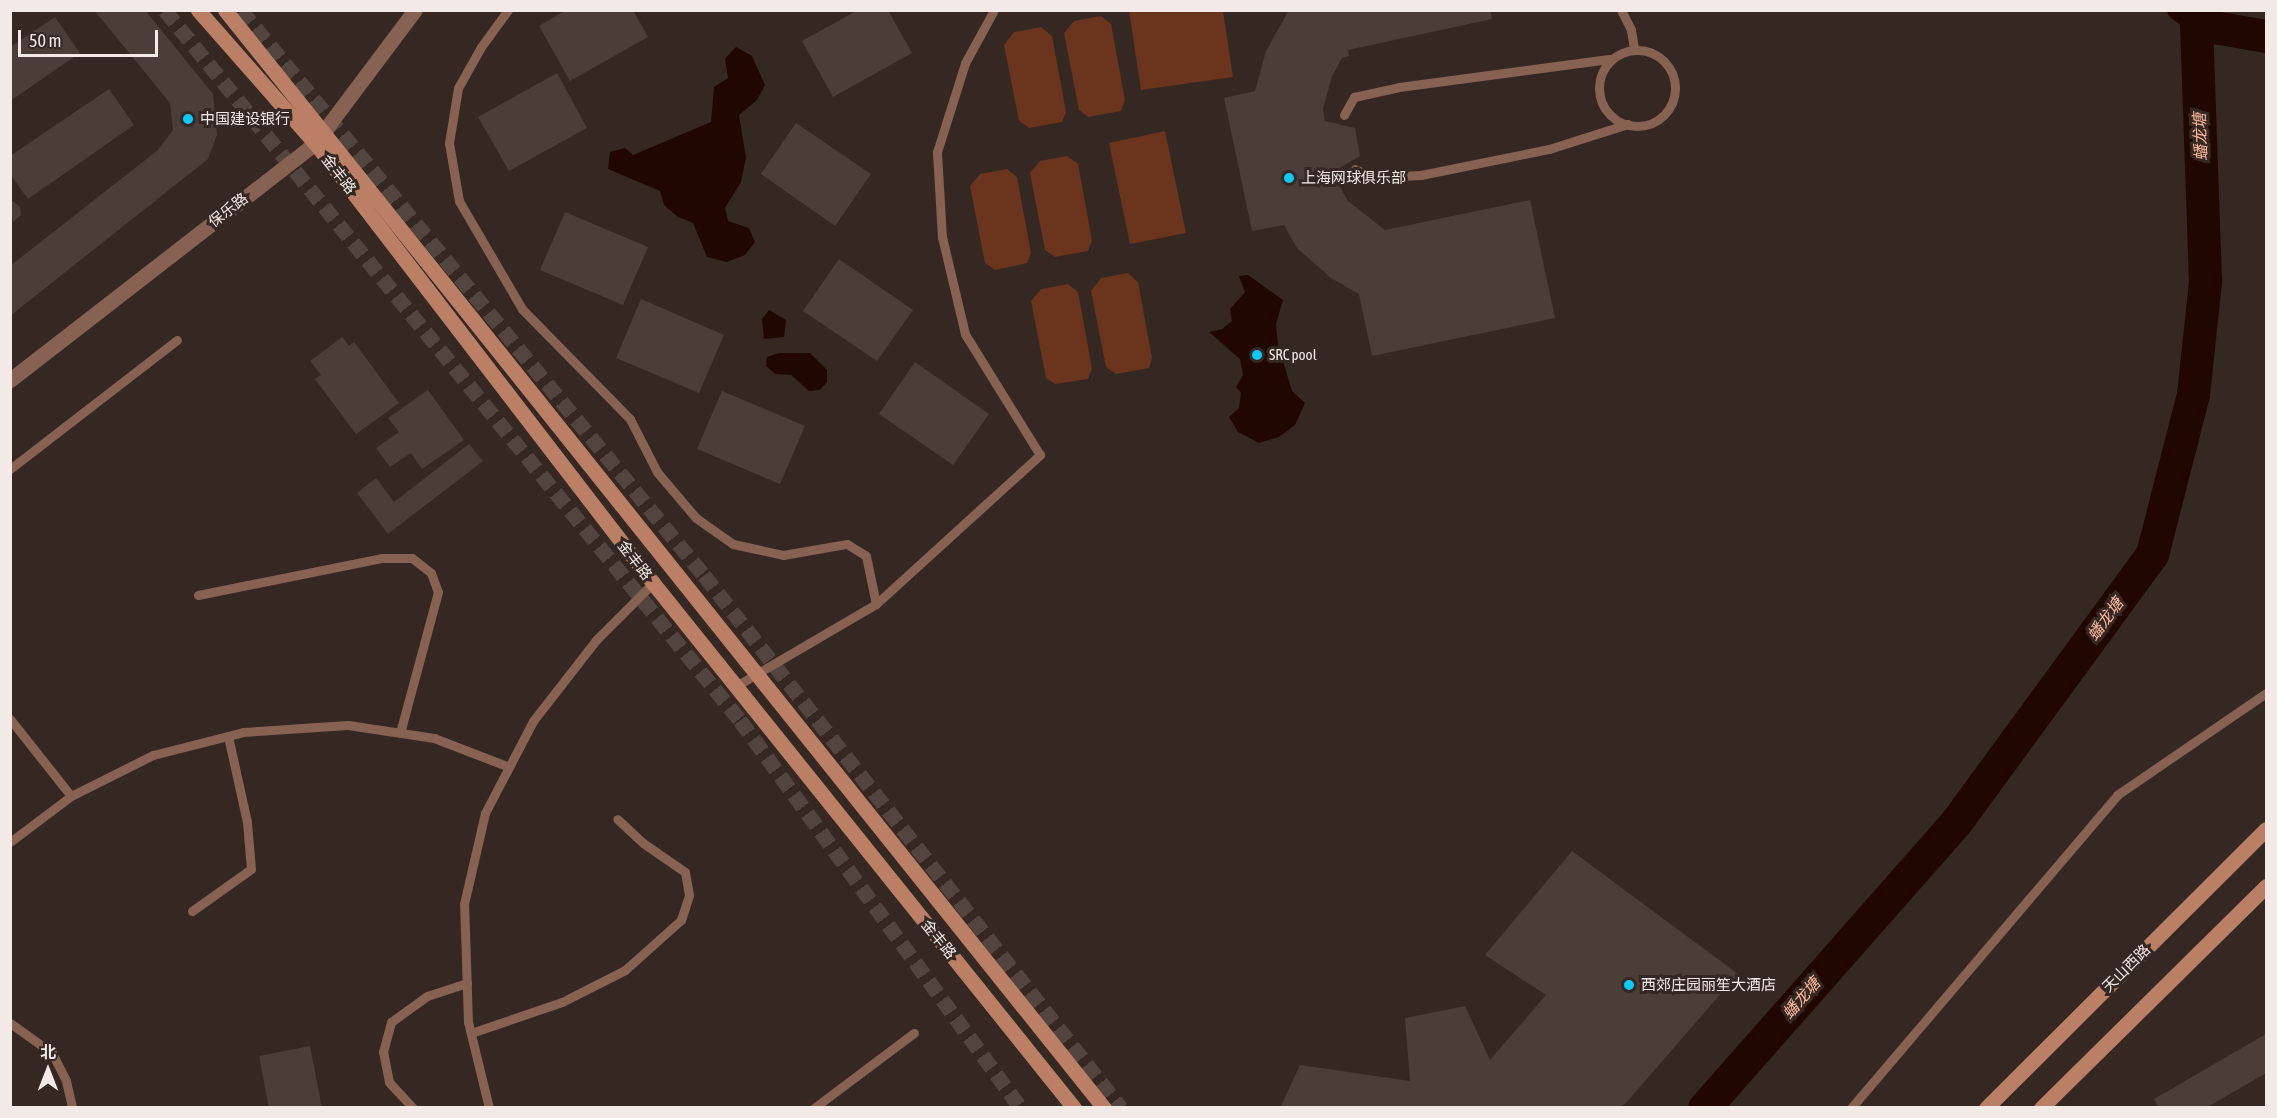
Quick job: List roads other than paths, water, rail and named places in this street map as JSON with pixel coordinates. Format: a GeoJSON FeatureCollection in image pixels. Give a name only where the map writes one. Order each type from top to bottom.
{"type":"FeatureCollection","features":[{"type":"Feature","properties":{"kind":"main road","name":"金丰路"},"geometry":{"type":"LineString","coordinates":[[198,10],[319,137]]}},
{"type":"Feature","properties":{"kind":"main road","name":"金丰路"},"geometry":{"type":"LineString","coordinates":[[225,10],[653,582],[1074,1107]]}},
{"type":"Feature","properties":{"kind":"main road"},"geometry":{"type":"LineString","coordinates":[[319,137],[756,674],[1104,1107]]}},
{"type":"Feature","properties":{"kind":"main road","name":"天山西路"},"geometry":{"type":"LineString","coordinates":[[1986,1107],[2266,829]]}},
{"type":"Feature","properties":{"kind":"main road"},"geometry":{"type":"LineString","coordinates":[[2041,1107],[2266,886]]}},
{"type":"Feature","properties":{"kind":"street","name":"保乐路"},"geometry":{"type":"LineString","coordinates":[[10,380],[319,137],[415,10]]}},
{"type":"Feature","properties":{"kind":"lane"},"geometry":{"type":"LineString","coordinates":[[508,10],[481,47],[458,88],[449,143],[459,201],[522,309],[630,419],[657,471],[696,518],[733,544],[783,555],[847,544],[866,556],[876,604]]}},
{"type":"Feature","properties":{"kind":"lane"},"geometry":{"type":"LineString","coordinates":[[736,686],[876,604],[1040,455],[965,334],[942,237],[937,152],[965,63],[994,10]]}},
{"type":"Feature","properties":{"kind":"lane"},"geometry":{"type":"LineString","coordinates":[[1621,10],[1631,30],[1634,48]]}},
{"type":"Feature","properties":{"kind":"lane"},"geometry":{"type":"LineString","coordinates":[[1344,115],[1354,97],[1399,87],[1609,59],[1634,48],[1665,59],[1677,88],[1665,116],[1637,127],[1609,116],[1603,109],[1597,88],[1609,59]]}},
{"type":"Feature","properties":{"kind":"lane"},"geometry":{"type":"LineString","coordinates":[[1355,169],[1373,177],[1421,175],[1549,149],[1628,124]]}},
{"type":"Feature","properties":{"kind":"lane"},"geometry":{"type":"LineString","coordinates":[[10,469],[177,340]]}},
{"type":"Feature","properties":{"kind":"lane"},"geometry":{"type":"LineString","coordinates":[[198,595],[381,558],[412,558],[431,573],[438,592],[400,733]]}},
{"type":"Feature","properties":{"kind":"lane"},"geometry":{"type":"LineString","coordinates":[[489,1107],[471,1033],[464,904],[485,813],[533,721],[596,640],[653,582]]}},
{"type":"Feature","properties":{"kind":"lane"},"geometry":{"type":"LineString","coordinates":[[1851,1107],[2117,795],[2266,693]]}},
{"type":"Feature","properties":{"kind":"lane"},"geometry":{"type":"LineString","coordinates":[[10,719],[71,796]]}},
{"type":"Feature","properties":{"kind":"lane"},"geometry":{"type":"LineString","coordinates":[[10,842],[71,796],[153,755],[228,736],[348,725],[434,738],[509,767]]}},
{"type":"Feature","properties":{"kind":"lane"},"geometry":{"type":"LineString","coordinates":[[192,912],[251,869],[248,822],[228,736]]}},
{"type":"Feature","properties":{"kind":"lane"},"geometry":{"type":"LineString","coordinates":[[471,1033],[562,1002],[625,970],[681,920],[689,895],[685,872],[643,843],[617,819]]}},
{"type":"Feature","properties":{"kind":"lane"},"geometry":{"type":"LineString","coordinates":[[413,1107],[389,1082],[383,1052],[391,1022],[427,996],[467,983]]}},
{"type":"Feature","properties":{"kind":"lane"},"geometry":{"type":"LineString","coordinates":[[10,1023],[52,1053],[66,1081],[72,1107]]}},
{"type":"Feature","properties":{"kind":"lane"},"geometry":{"type":"LineString","coordinates":[[814,1107],[914,1033]]}},
{"type":"Feature","properties":{"kind":"waterway"},"geometry":{"type":"LineString","coordinates":[[2177,10],[2196,24]]}},
{"type":"Feature","properties":{"kind":"waterway","name":"蟠龙塘"},"geometry":{"type":"LineString","coordinates":[[1704,1108],[1956,822],[2152,554],[2193,394],[2205,281],[2196,24],[2203,10]]}},
{"type":"Feature","properties":{"kind":"waterway"},"geometry":{"type":"LineString","coordinates":[[2196,24],[2266,36]]}},
{"type":"Feature","properties":{"kind":"tunnel"},"geometry":{"type":"LineString","coordinates":[[165,10],[740,720],[1021,1108]]}},
{"type":"Feature","properties":{"kind":"tunnel"},"geometry":{"type":"LineString","coordinates":[[241,10],[704,575],[1121,1108]]}},
{"type":"Feature","properties":{"kind":"place","name":"中国建设银行"},"geometry":{"type":"Point","coordinates":[188,119]}},
{"type":"Feature","properties":{"kind":"place","name":"上海网球俱乐部"},"geometry":{"type":"Point","coordinates":[1289,178]}},
{"type":"Feature","properties":{"kind":"place","name":"SRC pool"},"geometry":{"type":"Point","coordinates":[1257,355]}},
{"type":"Feature","properties":{"kind":"place","name":"西郊庄园丽笙大酒店"},"geometry":{"type":"Point","coordinates":[1629,985]}}]}
